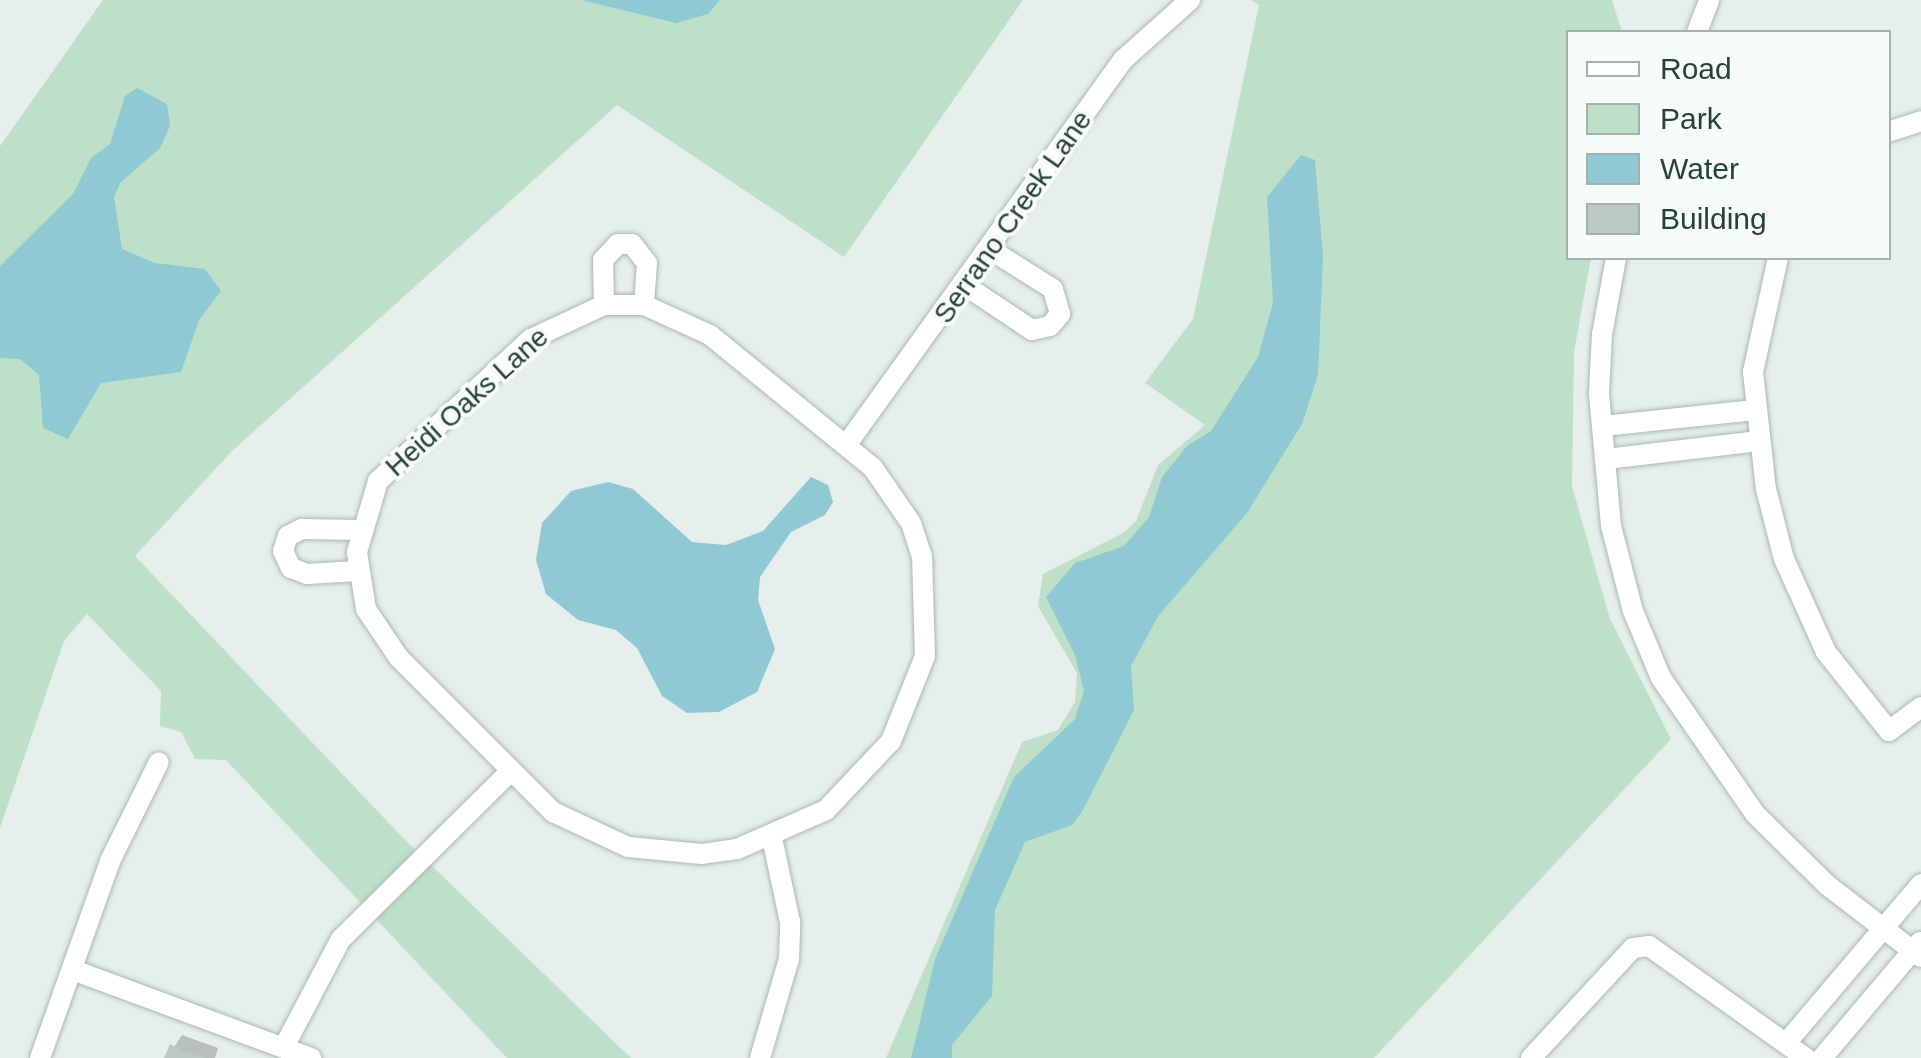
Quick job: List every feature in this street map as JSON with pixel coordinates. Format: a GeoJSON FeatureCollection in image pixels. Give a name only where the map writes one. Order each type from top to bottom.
{"type":"FeatureCollection","features":[{"type":"Feature","properties":{"kind":"street","name":"Serrano Creek Lane"},"geometry":{"type":"LineString","coordinates":[[847,444],[966,286],[1124,59],[1190,0]]}},
{"type":"Feature","properties":{"kind":"street"},"geometry":{"type":"LineString","coordinates":[[1699,30],[1709,0]]}},
{"type":"Feature","properties":{"kind":"street"},"geometry":{"type":"LineString","coordinates":[[1891,131],[1921,122]]}},
{"type":"Feature","properties":{"kind":"street"},"geometry":{"type":"LineString","coordinates":[[359,530],[302,529],[288,536],[283,551],[291,568],[307,574],[357,562],[376,632],[508,774],[553,812],[628,847],[702,854],[772,838],[826,810],[872,767],[905,716],[926,656],[927,588],[911,523],[874,468],[710,335],[644,305],[604,305],[603,260],[618,244],[632,244],[646,262],[644,305]]}},
{"type":"Feature","properties":{"kind":"street"},"geometry":{"type":"LineString","coordinates":[[966,286],[1032,330],[1050,326],[1060,314],[1053,289],[991,250]]}},
{"type":"Feature","properties":{"kind":"street"},"geometry":{"type":"LineString","coordinates":[[1616,260],[1602,334],[1606,459],[1616,543],[1633,611],[1662,678],[1755,814],[1827,885],[1918,949],[1822,1058]]}},
{"type":"Feature","properties":{"kind":"street"},"geometry":{"type":"LineString","coordinates":[[1778,260],[1753,372],[1755,410],[1758,441],[1802,610],[1852,690],[1889,731],[1921,706]]}},
{"type":"Feature","properties":{"kind":"street","name":"Heidi Oaks Lane"},"geometry":{"type":"LineString","coordinates":[[357,562],[359,530],[378,481],[400,457],[531,339],[604,305]]}},
{"type":"Feature","properties":{"kind":"street"},"geometry":{"type":"LineString","coordinates":[[1603,426],[1755,410]]}},
{"type":"Feature","properties":{"kind":"street"},"geometry":{"type":"LineString","coordinates":[[1606,459],[1758,441]]}},
{"type":"Feature","properties":{"kind":"street"},"geometry":{"type":"LineString","coordinates":[[40,1058],[110,861],[159,762]]}},
{"type":"Feature","properties":{"kind":"street"},"geometry":{"type":"LineString","coordinates":[[286,1045],[341,940],[508,774]]}},
{"type":"Feature","properties":{"kind":"street"},"geometry":{"type":"LineString","coordinates":[[760,1058],[789,959],[790,922],[772,838]]}},
{"type":"Feature","properties":{"kind":"street"},"geometry":{"type":"LineString","coordinates":[[1787,1042],[1921,884]]}},
{"type":"Feature","properties":{"kind":"street"},"geometry":{"type":"LineString","coordinates":[[1530,1058],[1633,948],[1660,949],[1806,1058]]}},
{"type":"Feature","properties":{"kind":"street"},"geometry":{"type":"LineString","coordinates":[[73,970],[286,1045],[311,1058]]}},
{"type":"Feature","properties":{"kind":"green space"},"geometry":{"type":"Polygon","coordinates":[[[103,0],[1023,0],[844,257],[617,105],[232,451],[135,556],[406,841],[631,1058],[507,1058],[226,760],[195,759],[181,732],[160,726],[161,691],[87,614],[64,641],[0,828],[0,146],[103,0]]]}},
{"type":"Feature","properties":{"kind":"green space"},"geometry":{"type":"Polygon","coordinates":[[[1251,0],[1612,0],[1621,30],[1566,30],[1566,260],[1591,260],[1574,352],[1572,486],[1610,619],[1671,739],[1374,1058],[886,1058],[1022,742],[1058,730],[1075,702],[1077,673],[1038,606],[1043,574],[1123,533],[1136,521],[1158,465],[1205,425],[1145,383],[1193,319],[1259,5],[1251,0]]]}},
{"type":"Feature","properties":{"kind":"water"},"geometry":{"type":"Polygon","coordinates":[[[581,0],[720,0],[708,14],[676,23],[581,0]]]}},
{"type":"Feature","properties":{"kind":"water"},"geometry":{"type":"Polygon","coordinates":[[[137,88],[167,104],[170,126],[160,148],[121,182],[114,197],[122,249],[155,263],[205,269],[221,291],[199,320],[181,372],[101,383],[68,439],[43,428],[39,375],[20,359],[0,358],[0,266],[73,194],[91,158],[110,144],[125,96],[137,88]]]}},
{"type":"Feature","properties":{"kind":"water"},"geometry":{"type":"Polygon","coordinates":[[[1301,155],[1315,160],[1323,257],[1318,375],[1302,424],[1247,513],[1159,615],[1131,666],[1134,710],[1083,810],[1072,825],[1025,842],[995,910],[992,996],[952,1045],[952,1058],[911,1058],[935,959],[1014,777],[1075,719],[1084,691],[1075,655],[1046,597],[1075,563],[1124,546],[1149,517],[1162,477],[1187,446],[1211,431],[1258,357],[1273,303],[1267,197],[1301,155]]]}},
{"type":"Feature","properties":{"kind":"water"},"geometry":{"type":"Polygon","coordinates":[[[811,477],[828,485],[833,502],[825,515],[791,532],[760,577],[758,600],[775,649],[757,692],[719,712],[687,713],[662,696],[637,648],[616,630],[578,620],[546,594],[536,560],[542,523],[571,491],[608,482],[633,489],[692,542],[726,545],[763,531],[811,477]]]}},
{"type":"Feature","properties":{"kind":"building"},"geometry":{"type":"Polygon","coordinates":[[[170,1044],[182,1051],[206,1058],[164,1058],[170,1044]]]}}]}
